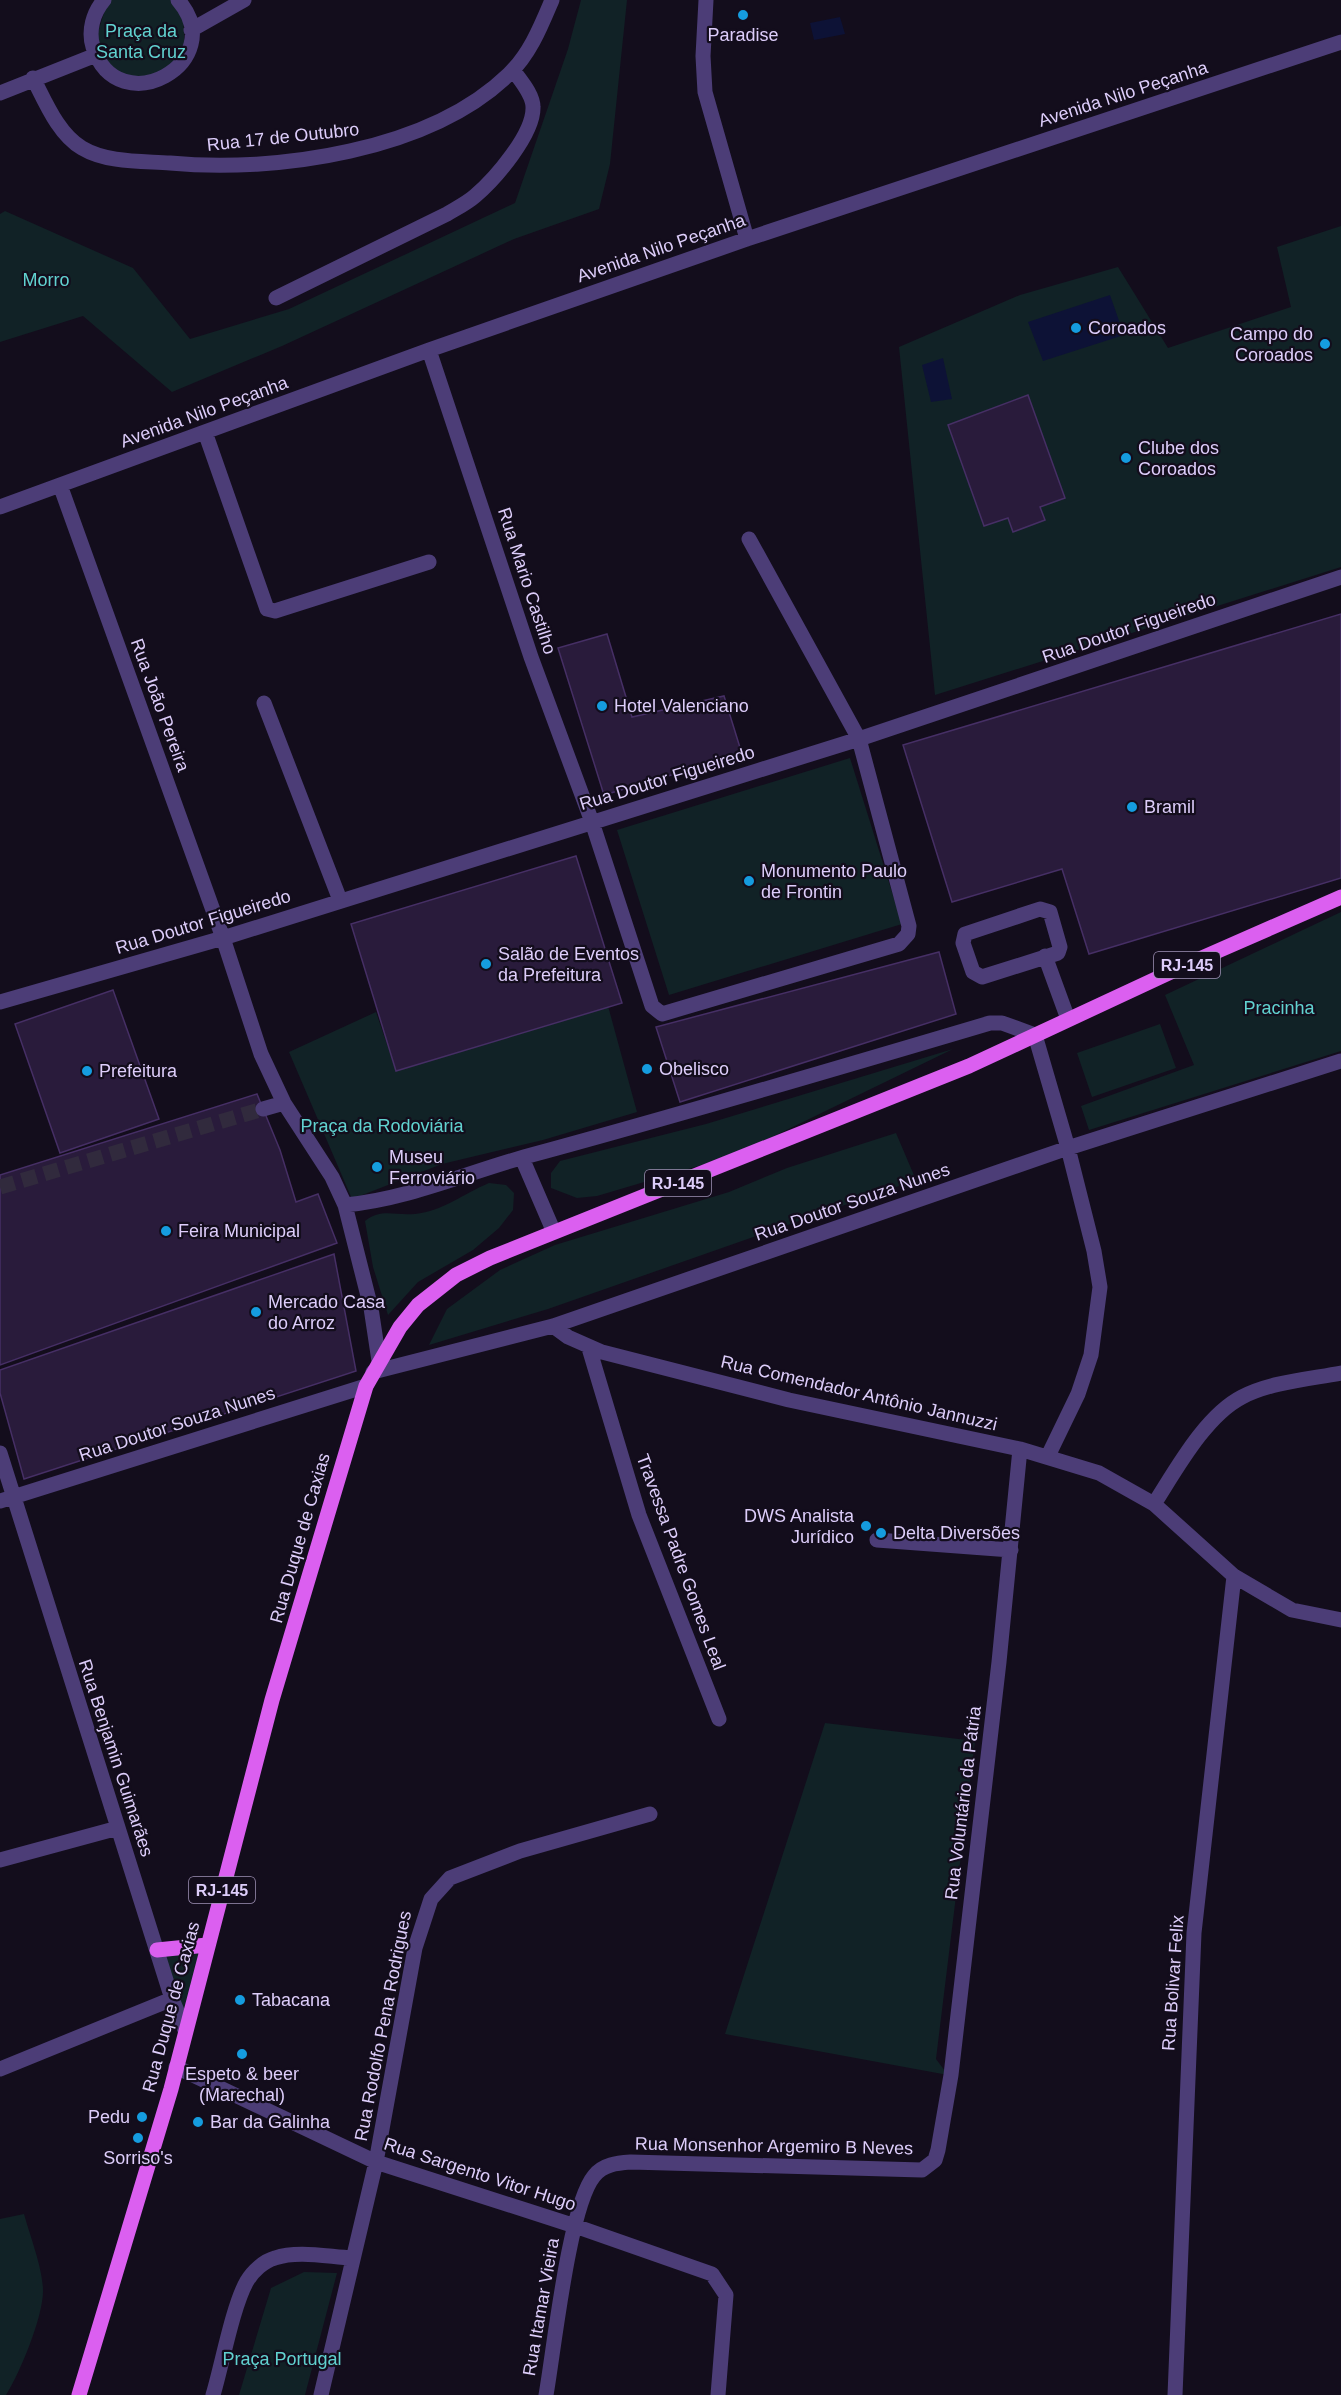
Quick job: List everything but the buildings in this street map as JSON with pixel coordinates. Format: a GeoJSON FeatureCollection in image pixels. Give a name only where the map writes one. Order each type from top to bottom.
{"type":"FeatureCollection","features":[{"type":"Feature","properties":{"kind":"main road","name":"RJ-145"},"geometry":{"type":"LineString","coordinates":[[366,1386],[400,1327],[418,1305],[456,1275],[553,1230],[629,1203],[969,1066],[1068,1019],[1341,897]]}},
{"type":"Feature","properties":{"kind":"main road","name":"Rua Duque de Caxias"},"geometry":{"type":"LineString","coordinates":[[79,2395],[176,2067],[272,1701],[366,1386]]}},
{"type":"Feature","properties":{"kind":"main road"},"geometry":{"type":"LineString","coordinates":[[157,1950],[207,1945]]}},
{"type":"Feature","properties":{"kind":"street"},"geometry":{"type":"LineString","coordinates":[[104,0],[94,14],[91,28],[96,55],[114,76],[140,84],[154,82],[178,68],[188,51],[191,30],[189,18],[178,0]]}},
{"type":"Feature","properties":{"kind":"street"},"geometry":{"type":"LineString","coordinates":[[191,30],[244,0]]}},
{"type":"Feature","properties":{"kind":"street","name":"Rua 17 de Outubro"},"geometry":{"type":"LineString","coordinates":[[33,78],[51,112],[67,135],[80,148],[100,157],[208,166],[277,161],[362,150],[436,124],[490,89],[513,70],[526,54],[552,0]]}},
{"type":"Feature","properties":{"kind":"street"},"geometry":{"type":"LineString","coordinates":[[706,0],[703,56],[705,92],[747,239]]}},
{"type":"Feature","properties":{"kind":"street","name":"Avenida Nilo Peçanha"},"geometry":{"type":"LineString","coordinates":[[0,507],[429,350],[747,239],[1341,42]]}},
{"type":"Feature","properties":{"kind":"street"},"geometry":{"type":"LineString","coordinates":[[0,93],[33,78],[96,55]]}},
{"type":"Feature","properties":{"kind":"street"},"geometry":{"type":"LineString","coordinates":[[276,298],[447,214],[474,197],[493,178],[523,138],[530,122],[533,106],[513,70]]}},
{"type":"Feature","properties":{"kind":"street","name":"Rua Mario Castilho"},"geometry":{"type":"LineString","coordinates":[[429,350],[531,657],[592,822],[652,1006],[662,1014],[899,944],[908,933],[909,926],[859,739]]}},
{"type":"Feature","properties":{"kind":"street"},"geometry":{"type":"LineString","coordinates":[[206,432],[267,609],[275,611],[429,562]]}},
{"type":"Feature","properties":{"kind":"street","name":"Rua João Pereira"},"geometry":{"type":"LineString","coordinates":[[60,485],[223,938],[261,1054],[284,1103],[332,1177],[345,1205],[371,1308],[376,1366]]}},
{"type":"Feature","properties":{"kind":"street"},"geometry":{"type":"LineString","coordinates":[[749,539],[859,739]]}},
{"type":"Feature","properties":{"kind":"street","name":"Rua Doutor Figueiredo"},"geometry":{"type":"LineString","coordinates":[[0,1002],[223,938],[859,739],[1341,577]]}},
{"type":"Feature","properties":{"kind":"street"},"geometry":{"type":"LineString","coordinates":[[264,703],[340,900]]}},
{"type":"Feature","properties":{"kind":"street"},"geometry":{"type":"LineString","coordinates":[[1046,909],[1050,912],[1060,949],[1058,953],[1045,956],[982,977],[973,972],[963,937],[968,931],[1046,909]]}},
{"type":"Feature","properties":{"kind":"street"},"geometry":{"type":"LineString","coordinates":[[1045,956],[1068,1019]]}},
{"type":"Feature","properties":{"kind":"street"},"geometry":{"type":"LineString","coordinates":[[345,1205],[390,1199],[522,1158],[642,1126],[990,1023],[1002,1023],[1035,1035],[1068,1148],[1094,1251],[1100,1287],[1091,1355],[1078,1394],[1048,1456]]}},
{"type":"Feature","properties":{"kind":"street","name":"Rua Doutor Souza Nunes"},"geometry":{"type":"LineString","coordinates":[[376,1366],[553,1326],[1068,1148],[1341,1061]]}},
{"type":"Feature","properties":{"kind":"street"},"geometry":{"type":"LineString","coordinates":[[263,1109],[284,1103]]}},
{"type":"Feature","properties":{"kind":"street"},"geometry":{"type":"LineString","coordinates":[[522,1158],[553,1230]]}},
{"type":"Feature","properties":{"kind":"street","name":"Rua Comendador Antônio Jannuzzi"},"geometry":{"type":"LineString","coordinates":[[553,1326],[588,1348],[789,1400],[1020,1449],[1099,1473],[1154,1504],[1234,1576],[1292,1610],[1341,1620]]}},
{"type":"Feature","properties":{"kind":"street","name":"Travessa Padre Gomes Leal"},"geometry":{"type":"LineString","coordinates":[[588,1348],[639,1515],[719,1719]]}},
{"type":"Feature","properties":{"kind":"street"},"geometry":{"type":"LineString","coordinates":[[1154,1504],[1211,1423],[1240,1398],[1297,1381],[1341,1373]]}},
{"type":"Feature","properties":{"kind":"street","name":"Rua Doutor Souza Nunes"},"geometry":{"type":"LineString","coordinates":[[7,1499],[366,1386]]}},
{"type":"Feature","properties":{"kind":"street","name":"Rua Voluntário da Pátria"},"geometry":{"type":"LineString","coordinates":[[934,2160],[951,2075],[1011,1550],[1020,1449]]}},
{"type":"Feature","properties":{"kind":"street","name":"Rua Benjamin Guimarães"},"geometry":{"type":"LineString","coordinates":[[0,1454],[7,1499],[118,1828],[172,1999],[185,2030]]}},
{"type":"Feature","properties":{"kind":"street"},"geometry":{"type":"LineString","coordinates":[[877,1540],[1011,1550]]}},
{"type":"Feature","properties":{"kind":"street","name":"Rua Bolivar Felix"},"geometry":{"type":"LineString","coordinates":[[1175,2395],[1194,1933],[1234,1576]]}},
{"type":"Feature","properties":{"kind":"street","name":"Rua Rodolfo Pena Rodrigues"},"geometry":{"type":"LineString","coordinates":[[321,2395],[376,2162],[416,1948],[424,1914],[431,1899],[441,1885],[450,1878],[520,1851],[650,1814]]}},
{"type":"Feature","properties":{"kind":"street"},"geometry":{"type":"LineString","coordinates":[[0,1860],[118,1828]]}},
{"type":"Feature","properties":{"kind":"street"},"geometry":{"type":"LineString","coordinates":[[0,2069],[172,1999]]}},
{"type":"Feature","properties":{"kind":"street","name":"Rua Sargento Vitor Hugo"},"geometry":{"type":"LineString","coordinates":[[176,2067],[376,2162],[575,2226],[712,2274],[726,2295],[718,2395]]}},
{"type":"Feature","properties":{"kind":"street","name":"Rua Monsenhor Argemiro B Neves"},"geometry":{"type":"LineString","coordinates":[[575,2226],[586,2190],[594,2176],[602,2168],[617,2163],[795,2164],[922,2170],[934,2160]]}},
{"type":"Feature","properties":{"kind":"street","name":"Rua Itamar Vieira"},"geometry":{"type":"LineString","coordinates":[[546,2395],[575,2226]]}},
{"type":"Feature","properties":{"kind":"street"},"geometry":{"type":"LineString","coordinates":[[213,2395],[243,2292],[247,2281],[260,2265],[275,2258],[292,2255],[352,2258]]}},
{"type":"Feature","properties":{"kind":"green space","name":"Praça da Santa Cruz"},"geometry":{"type":"Polygon","coordinates":[[[108,0],[174,0],[183,12],[185,55],[159,79],[116,76],[94,45],[108,0]]]}},
{"type":"Feature","properties":{"kind":"green space","name":"Morro"},"geometry":{"type":"Polygon","coordinates":[[[581,0],[627,0],[610,164],[599,209],[514,239],[282,346],[172,392],[83,316],[0,342],[0,214],[5,211],[133,268],[190,339],[289,309],[515,203],[568,49],[581,0]]]}},
{"type":"Feature","properties":{"kind":"green space","name":"Clube dos Coroados"},"geometry":{"type":"Polygon","coordinates":[[[1341,226],[1341,567],[935,695],[899,347],[1020,295],[1118,267],[1168,348],[1291,307],[1277,247],[1341,226]]]}},
{"type":"Feature","properties":{"kind":"green space"},"geometry":{"type":"Polygon","coordinates":[[[850,758],[902,924],[669,995],[617,830],[850,758]]]}},
{"type":"Feature","properties":{"kind":"green space","name":"Pracinha"},"geometry":{"type":"Polygon","coordinates":[[[1341,912],[1341,1051],[1089,1130],[1081,1106],[1194,1065],[1165,995],[1341,912]]]}},
{"type":"Feature","properties":{"kind":"green space","name":"Praça da Rodoviária"},"geometry":{"type":"Polygon","coordinates":[[[608,1006],[637,1112],[543,1140],[442,1164],[352,1199],[289,1052],[376,1012],[396,1071],[608,1006]]]}},
{"type":"Feature","properties":{"kind":"green space"},"geometry":{"type":"Polygon","coordinates":[[[1160,1024],[1176,1068],[1092,1097],[1077,1053],[1160,1024]]]}},
{"type":"Feature","properties":{"kind":"green space"},"geometry":{"type":"Polygon","coordinates":[[[953,1049],[770,1138],[705,1164],[597,1196],[577,1198],[551,1188],[551,1173],[560,1161],[706,1124],[953,1049]]]}},
{"type":"Feature","properties":{"kind":"green space"},"geometry":{"type":"Polygon","coordinates":[[[896,1133],[916,1180],[548,1309],[429,1345],[447,1309],[500,1270],[555,1245],[729,1192],[787,1168],[896,1133]]]}},
{"type":"Feature","properties":{"kind":"green space"},"geometry":{"type":"Polygon","coordinates":[[[489,1183],[506,1185],[514,1193],[513,1210],[499,1228],[473,1250],[418,1282],[388,1315],[373,1267],[365,1221],[377,1215],[415,1214],[435,1209],[489,1183]]]}},
{"type":"Feature","properties":{"kind":"green space"},"geometry":{"type":"Polygon","coordinates":[[[825,1723],[975,1741],[936,2059],[948,2075],[725,2034],[825,1723]]]}},
{"type":"Feature","properties":{"kind":"green space"},"geometry":{"type":"Polygon","coordinates":[[[205,1946],[185,2024],[160,1952],[205,1946]]]}},
{"type":"Feature","properties":{"kind":"green space"},"geometry":{"type":"Polygon","coordinates":[[[24,2214],[41,2273],[42,2302],[35,2330],[18,2373],[6,2395],[0,2395],[0,2219],[24,2214]]]}},
{"type":"Feature","properties":{"kind":"green space","name":"Praça Portugal"},"geometry":{"type":"Polygon","coordinates":[[[304,2272],[337,2273],[305,2395],[239,2395],[271,2288],[304,2272]]]}},
{"type":"Feature","properties":{"kind":"shaded area"},"geometry":{"type":"Polygon","coordinates":[[[840,17],[845,34],[814,40],[810,23],[840,17]]]}},
{"type":"Feature","properties":{"kind":"shaded area","name":"Coroados"},"geometry":{"type":"Polygon","coordinates":[[[1110,295],[1124,335],[1043,361],[1028,322],[1110,295]]]}},
{"type":"Feature","properties":{"kind":"shaded area"},"geometry":{"type":"Polygon","coordinates":[[[943,358],[952,399],[931,402],[922,365],[943,358]]]}},
{"type":"Feature","properties":{"kind":"tunnel"},"geometry":{"type":"LineString","coordinates":[[0,1187],[263,1109]]}},
{"type":"Feature","properties":{"kind":"place","name":"Paradise"},"geometry":{"type":"Point","coordinates":[743,15]}},
{"type":"Feature","properties":{"kind":"place","name":"Coroados"},"geometry":{"type":"Point","coordinates":[1076,328]}},
{"type":"Feature","properties":{"kind":"place","name":"Campo do Coroados"},"geometry":{"type":"Point","coordinates":[1325,344]}},
{"type":"Feature","properties":{"kind":"place","name":"Clube dos Coroados"},"geometry":{"type":"Point","coordinates":[1126,458]}},
{"type":"Feature","properties":{"kind":"place","name":"Hotel Valenciano"},"geometry":{"type":"Point","coordinates":[602,706]}},
{"type":"Feature","properties":{"kind":"place","name":"Bramil"},"geometry":{"type":"Point","coordinates":[1132,807]}},
{"type":"Feature","properties":{"kind":"place","name":"Monumento Paulo de Frontin"},"geometry":{"type":"Point","coordinates":[749,881]}},
{"type":"Feature","properties":{"kind":"place","name":"Salão de Eventos da Prefeitura"},"geometry":{"type":"Point","coordinates":[486,964]}},
{"type":"Feature","properties":{"kind":"place","name":"Obelisco"},"geometry":{"type":"Point","coordinates":[647,1069]}},
{"type":"Feature","properties":{"kind":"place","name":"Prefeitura"},"geometry":{"type":"Point","coordinates":[87,1071]}},
{"type":"Feature","properties":{"kind":"place","name":"Museu Ferroviário"},"geometry":{"type":"Point","coordinates":[377,1167]}},
{"type":"Feature","properties":{"kind":"place","name":"Feira Municipal"},"geometry":{"type":"Point","coordinates":[166,1231]}},
{"type":"Feature","properties":{"kind":"place","name":"Mercado Casa do Arroz"},"geometry":{"type":"Point","coordinates":[256,1312]}},
{"type":"Feature","properties":{"kind":"place","name":"DWS Analista Jurídico"},"geometry":{"type":"Point","coordinates":[866,1526]}},
{"type":"Feature","properties":{"kind":"place","name":"Delta Diversões"},"geometry":{"type":"Point","coordinates":[881,1533]}},
{"type":"Feature","properties":{"kind":"place","name":"Tabacana"},"geometry":{"type":"Point","coordinates":[240,2000]}},
{"type":"Feature","properties":{"kind":"place","name":"Espeto & beer (Marechal)"},"geometry":{"type":"Point","coordinates":[242,2054]}},
{"type":"Feature","properties":{"kind":"place","name":"Pedu"},"geometry":{"type":"Point","coordinates":[142,2117]}},
{"type":"Feature","properties":{"kind":"place","name":"Bar da Galinha"},"geometry":{"type":"Point","coordinates":[198,2122]}},
{"type":"Feature","properties":{"kind":"place","name":"Sorriso's"},"geometry":{"type":"Point","coordinates":[138,2138]}}]}
